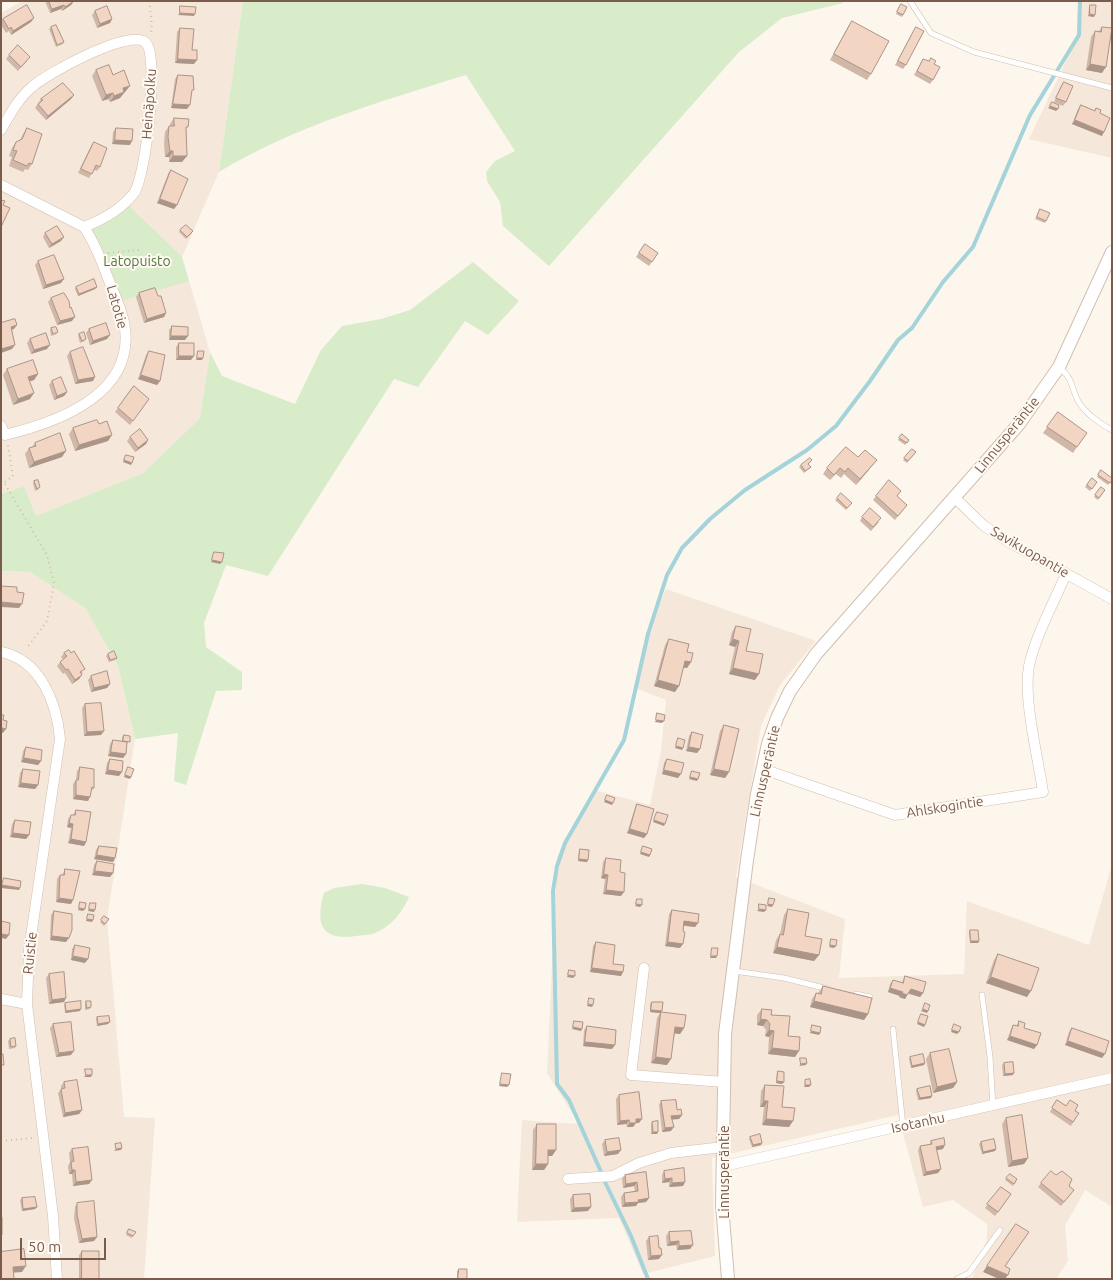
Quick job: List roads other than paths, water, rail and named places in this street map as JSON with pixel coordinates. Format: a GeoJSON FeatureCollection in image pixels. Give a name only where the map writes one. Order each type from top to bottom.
{"type":"FeatureCollection","features":[{"type":"Feature","properties":{"kind":"street","name":"Heinäpolku"},"geometry":{"type":"LineString","coordinates":[[1,130],[22,96],[43,78],[121,42],[138,39],[145,42],[150,48],[152,61],[148,118],[140,181],[134,192],[119,208],[84,226]]}},
{"type":"Feature","properties":{"kind":"street"},"geometry":{"type":"LineString","coordinates":[[1,185],[84,226]]}},
{"type":"Feature","properties":{"kind":"street","name":"Latotie"},"geometry":{"type":"LineString","coordinates":[[3,431],[62,418],[89,402],[107,386],[121,364],[125,342],[124,322],[99,254],[84,226]]}},
{"type":"Feature","properties":{"kind":"street","name":"Linnusperäntie"},"geometry":{"type":"LineString","coordinates":[[728,1279],[722,1205],[725,1034],[747,860],[763,769],[777,718],[790,691],[816,654],[1020,424],[1059,367],[1111,256]]}},
{"type":"Feature","properties":{"kind":"street","name":"Savikuopantie"},"geometry":{"type":"LineString","coordinates":[[954,497],[991,531],[1112,599]]}},
{"type":"Feature","properties":{"kind":"street","name":"Ahlskogintie"},"geometry":{"type":"LineString","coordinates":[[763,769],[895,815],[1044,792],[1027,686],[1035,647],[1066,574]]}},
{"type":"Feature","properties":{"kind":"street","name":"Ruistie"},"geometry":{"type":"LineString","coordinates":[[1,652],[18,659],[39,678],[49,692],[60,739],[29,950],[27,1004],[53,1216],[58,1279]]}},
{"type":"Feature","properties":{"kind":"street"},"geometry":{"type":"LineString","coordinates":[[644,968],[631,1075],[724,1082]]}},
{"type":"Feature","properties":{"kind":"street"},"geometry":{"type":"LineString","coordinates":[[1,999],[27,1004]]}},
{"type":"Feature","properties":{"kind":"street","name":"Isotanhu"},"geometry":{"type":"LineString","coordinates":[[724,1166],[1112,1078]]}},
{"type":"Feature","properties":{"kind":"street"},"geometry":{"type":"LineString","coordinates":[[568,1179],[613,1176],[639,1163],[671,1153],[723,1147]]}},
{"type":"Feature","properties":{"kind":"lane"},"geometry":{"type":"LineString","coordinates":[[910,1],[932,33],[974,52],[1112,88]]}},
{"type":"Feature","properties":{"kind":"lane"},"geometry":{"type":"LineString","coordinates":[[1059,367],[1069,376],[1078,401],[1091,416],[1112,430]]}},
{"type":"Feature","properties":{"kind":"lane"},"geometry":{"type":"LineString","coordinates":[[733,971],[784,978],[836,991]]}},
{"type":"Feature","properties":{"kind":"lane"},"geometry":{"type":"LineString","coordinates":[[853,994],[870,997]]}},
{"type":"Feature","properties":{"kind":"lane"},"geometry":{"type":"LineString","coordinates":[[982,996],[990,1057],[993,1106]]}},
{"type":"Feature","properties":{"kind":"lane"},"geometry":{"type":"LineString","coordinates":[[893,1029],[903,1126]]}},
{"type":"Feature","properties":{"kind":"lane"},"geometry":{"type":"LineString","coordinates":[[957,1279],[969,1273],[1000,1230]]}},
{"type":"Feature","properties":{"kind":"waterway"},"geometry":{"type":"LineString","coordinates":[[602,1174],[569,1100],[557,1084],[553,891],[557,866],[565,843],[624,740],[648,634],[667,575],[682,548],[710,519],[745,490],[807,450],[836,426],[898,340],[912,328],[943,282],[973,247],[1030,115],[1079,35],[1080,1]]}},
{"type":"Feature","properties":{"kind":"waterway"},"geometry":{"type":"LineString","coordinates":[[605,1182],[631,1236],[648,1279]]}},
{"type":"Feature","properties":{"kind":"park label","name":"Latopuisto"},"geometry":{"type":"Point","coordinates":[137,261]}}]}
